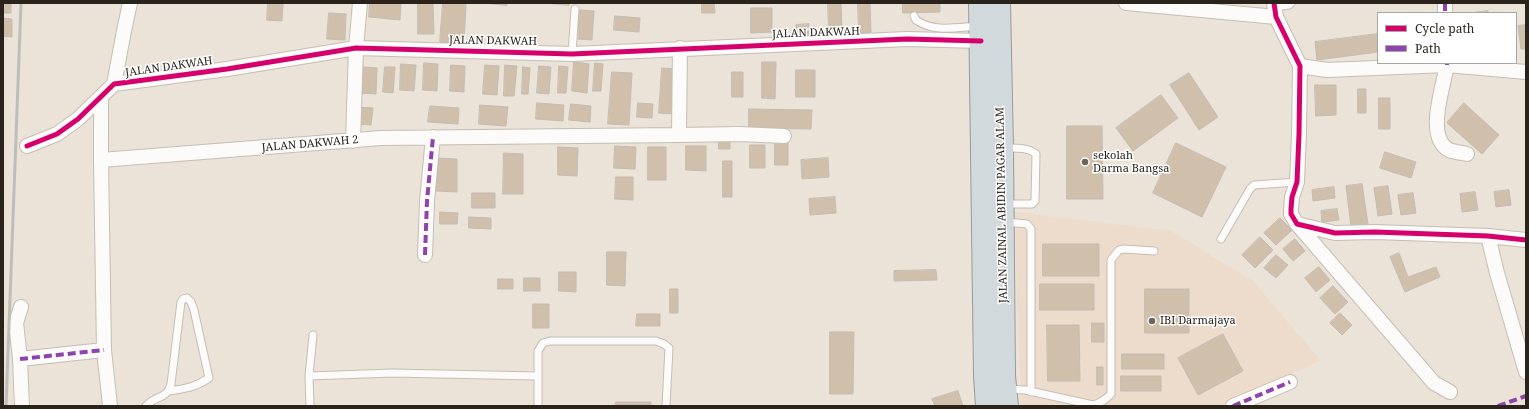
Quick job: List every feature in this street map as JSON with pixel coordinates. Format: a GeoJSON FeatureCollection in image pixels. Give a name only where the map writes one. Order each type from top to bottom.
{"type":"FeatureCollection","features":[{"type":"Feature","properties":{"kind":"highway","name":"JALAN ZAINAL ABIDIN PAGAR ALAM"},"geometry":{"type":"LineString","coordinates":[[980,3],[981,33],[998,213],[1006,397]]}},
{"type":"Feature","properties":{"kind":"highway","name":"JALAN ZAINAL ABIDIN PAGAR ALAM"},"geometry":{"type":"LineString","coordinates":[[987,406],[985,376],[1002,148],[998,3]]}},
{"type":"Feature","properties":{"kind":"street"},"geometry":{"type":"LineString","coordinates":[[114,84],[130,3]]}},
{"type":"Feature","properties":{"kind":"street"},"geometry":{"type":"LineString","coordinates":[[353,141],[356,48],[360,3]]}},
{"type":"Feature","properties":{"kind":"street"},"geometry":{"type":"LineString","coordinates":[[1126,3],[1275,9],[1300,66],[1300,134],[1297,182],[1292,197],[1291,214],[1297,224],[1434,383],[1450,392]]}},
{"type":"Feature","properties":{"kind":"street","name":"JALAN DAKWAH"},"geometry":{"type":"LineString","coordinates":[[27,146],[58,134],[78,119],[114,84],[227,70],[356,48],[572,54],[907,39],[981,33]]}},
{"type":"Feature","properties":{"kind":"street"},"geometry":{"type":"LineString","coordinates":[[679,135],[680,48]]}},
{"type":"Feature","properties":{"kind":"street"},"geometry":{"type":"LineString","coordinates":[[1300,66],[1327,70],[1447,64],[1526,72]]}},
{"type":"Feature","properties":{"kind":"street"},"geometry":{"type":"LineString","coordinates":[[1447,64],[1438,110],[1438,137],[1449,150],[1467,154]]}},
{"type":"Feature","properties":{"kind":"street"},"geometry":{"type":"LineString","coordinates":[[101,97],[104,350],[110,406]]}},
{"type":"Feature","properties":{"kind":"street","name":"JALAN DAKWAH 2"},"geometry":{"type":"LineString","coordinates":[[101,160],[381,138],[739,134],[784,136]]}},
{"type":"Feature","properties":{"kind":"street"},"geometry":{"type":"LineString","coordinates":[[425,255],[427,201],[433,137]]}},
{"type":"Feature","properties":{"kind":"street"},"geometry":{"type":"LineString","coordinates":[[1297,224],[1335,233],[1375,232],[1488,236],[1526,240]]}},
{"type":"Feature","properties":{"kind":"street"},"geometry":{"type":"LineString","coordinates":[[1488,236],[1526,372]]}},
{"type":"Feature","properties":{"kind":"street"},"geometry":{"type":"LineString","coordinates":[[21,307],[16,324],[20,359],[22,406]]}},
{"type":"Feature","properties":{"kind":"street"},"geometry":{"type":"LineString","coordinates":[[20,359],[104,350]]}},
{"type":"Feature","properties":{"kind":"street"},"geometry":{"type":"LineString","coordinates":[[1233,406],[1290,382]]}},
{"type":"Feature","properties":{"kind":"lane"},"geometry":{"type":"LineString","coordinates":[[1275,9],[1291,3]]}},
{"type":"Feature","properties":{"kind":"lane"},"geometry":{"type":"LineString","coordinates":[[572,54],[575,9]]}},
{"type":"Feature","properties":{"kind":"lane"},"geometry":{"type":"LineString","coordinates":[[914,16],[921,24],[937,28],[981,33]]}},
{"type":"Feature","properties":{"kind":"lane"},"geometry":{"type":"LineString","coordinates":[[998,213],[1032,204],[1035,201],[1036,154],[1018,148],[1002,148]]}},
{"type":"Feature","properties":{"kind":"lane"},"geometry":{"type":"LineString","coordinates":[[1221,239],[1250,189],[1254,185],[1297,182]]}},
{"type":"Feature","properties":{"kind":"lane"},"geometry":{"type":"LineString","coordinates":[[998,213],[1027,224],[1031,229],[1031,392]]}},
{"type":"Feature","properties":{"kind":"lane"},"geometry":{"type":"LineString","coordinates":[[1006,397],[1031,392],[1093,405],[1101,403],[1111,394],[1111,260],[1119,250],[1154,251]]}},
{"type":"Feature","properties":{"kind":"lane"},"geometry":{"type":"LineString","coordinates":[[146,406],[169,391],[192,387],[209,378],[194,310],[191,302],[187,298],[183,299],[181,302],[169,391]]}},
{"type":"Feature","properties":{"kind":"lane"},"geometry":{"type":"LineString","coordinates":[[310,406],[309,376],[313,335]]}},
{"type":"Feature","properties":{"kind":"lane"},"geometry":{"type":"LineString","coordinates":[[538,406],[538,351],[541,345],[546,341],[656,342],[664,344],[668,348],[666,406]]}},
{"type":"Feature","properties":{"kind":"lane"},"geometry":{"type":"LineString","coordinates":[[309,376],[392,373],[537,376]]}},
{"type":"Feature","properties":{"kind":"shaded area","name":"IBI Darmajaya"},"geometry":{"type":"Polygon","coordinates":[[[1014,212],[1171,231],[1253,281],[1321,361],[1219,406],[1021,406],[1014,212]]]}},
{"type":"Feature","properties":{"kind":"building"},"geometry":{"type":"Polygon","coordinates":[[[3,3],[11,3],[11,13],[3,13],[3,3]]]}},
{"type":"Feature","properties":{"kind":"building"},"geometry":{"type":"Polygon","coordinates":[[[268,3],[283,3],[282,21],[267,20],[268,3]]]}},
{"type":"Feature","properties":{"kind":"building"},"geometry":{"type":"Polygon","coordinates":[[[370,3],[401,3],[400,20],[369,17],[370,3]]]}},
{"type":"Feature","properties":{"kind":"building"},"geometry":{"type":"Polygon","coordinates":[[[418,3],[433,3],[434,34],[418,34],[418,3]]]}},
{"type":"Feature","properties":{"kind":"building"},"geometry":{"type":"Polygon","coordinates":[[[443,3],[466,3],[464,44],[440,42],[443,3]]]}},
{"type":"Feature","properties":{"kind":"building"},"geometry":{"type":"Polygon","coordinates":[[[482,3],[507,3],[507,5],[482,3]]]}},
{"type":"Feature","properties":{"kind":"building"},"geometry":{"type":"Polygon","coordinates":[[[547,3],[569,3],[569,5],[547,3]]]}},
{"type":"Feature","properties":{"kind":"building"},"geometry":{"type":"Polygon","coordinates":[[[702,3],[714,3],[715,13],[702,13],[702,3]]]}},
{"type":"Feature","properties":{"kind":"building"},"geometry":{"type":"Polygon","coordinates":[[[828,3],[841,3],[842,30],[829,30],[828,3]]]}},
{"type":"Feature","properties":{"kind":"building"},"geometry":{"type":"Polygon","coordinates":[[[858,3],[870,3],[871,32],[859,33],[858,3]]]}},
{"type":"Feature","properties":{"kind":"building"},"geometry":{"type":"Polygon","coordinates":[[[903,3],[940,3],[940,12],[903,13],[903,3]]]}},
{"type":"Feature","properties":{"kind":"building"},"geometry":{"type":"Polygon","coordinates":[[[751,8],[772,8],[772,32],[751,33],[751,8]]]}},
{"type":"Feature","properties":{"kind":"building"},"geometry":{"type":"Polygon","coordinates":[[[580,10],[594,11],[592,40],[578,39],[580,10]]]}},
{"type":"Feature","properties":{"kind":"building"},"geometry":{"type":"Polygon","coordinates":[[[329,13],[346,14],[345,40],[327,39],[329,13]]]}},
{"type":"Feature","properties":{"kind":"building"},"geometry":{"type":"Polygon","coordinates":[[[615,16],[640,18],[639,32],[614,30],[615,16]]]}},
{"type":"Feature","properties":{"kind":"building"},"geometry":{"type":"Polygon","coordinates":[[[3,18],[12,19],[12,37],[3,36],[3,18]]]}},
{"type":"Feature","properties":{"kind":"building"},"geometry":{"type":"Polygon","coordinates":[[[809,24],[809,39],[796,40],[796,25],[809,24]]]}},
{"type":"Feature","properties":{"kind":"building"},"geometry":{"type":"Polygon","coordinates":[[[1526,25],[1526,49],[1521,49],[1518,26],[1526,25]]]}},
{"type":"Feature","properties":{"kind":"building"},"geometry":{"type":"Polygon","coordinates":[[[1377,34],[1377,52],[1317,60],[1315,42],[1377,34]]]}},
{"type":"Feature","properties":{"kind":"building"},"geometry":{"type":"Polygon","coordinates":[[[574,62],[589,64],[587,93],[572,91],[574,62]]]}},
{"type":"Feature","properties":{"kind":"building"},"geometry":{"type":"Polygon","coordinates":[[[762,62],[776,62],[775,99],[762,98],[762,62]]]}},
{"type":"Feature","properties":{"kind":"building"},"geometry":{"type":"Polygon","coordinates":[[[424,63],[438,64],[437,91],[423,90],[424,63]]]}},
{"type":"Feature","properties":{"kind":"building"},"geometry":{"type":"Polygon","coordinates":[[[595,63],[603,64],[601,91],[593,91],[595,63]]]}},
{"type":"Feature","properties":{"kind":"building"},"geometry":{"type":"Polygon","coordinates":[[[401,64],[416,65],[414,91],[400,90],[401,64]]]}},
{"type":"Feature","properties":{"kind":"building"},"geometry":{"type":"Polygon","coordinates":[[[451,65],[465,66],[464,92],[450,91],[451,65]]]}},
{"type":"Feature","properties":{"kind":"building"},"geometry":{"type":"Polygon","coordinates":[[[485,65],[499,66],[497,95],[483,94],[485,65]]]}},
{"type":"Feature","properties":{"kind":"building"},"geometry":{"type":"Polygon","coordinates":[[[505,65],[517,66],[514,96],[504,96],[505,65]]]}},
{"type":"Feature","properties":{"kind":"building"},"geometry":{"type":"Polygon","coordinates":[[[539,66],[551,67],[549,94],[537,93],[539,66]]]}},
{"type":"Feature","properties":{"kind":"building"},"geometry":{"type":"Polygon","coordinates":[[[559,66],[568,67],[566,93],[558,93],[559,66]]]}},
{"type":"Feature","properties":{"kind":"building"},"geometry":{"type":"Polygon","coordinates":[[[363,67],[377,68],[376,94],[361,93],[363,67]]]}},
{"type":"Feature","properties":{"kind":"building"},"geometry":{"type":"Polygon","coordinates":[[[385,67],[395,67],[393,93],[383,92],[385,67]]]}},
{"type":"Feature","properties":{"kind":"building"},"geometry":{"type":"Polygon","coordinates":[[[523,67],[530,68],[528,94],[522,94],[523,67]]]}},
{"type":"Feature","properties":{"kind":"building"},"geometry":{"type":"Polygon","coordinates":[[[662,68],[677,69],[675,114],[659,113],[662,68]]]}},
{"type":"Feature","properties":{"kind":"building"},"geometry":{"type":"Polygon","coordinates":[[[796,70],[815,70],[815,97],[796,97],[796,70]]]}},
{"type":"Feature","properties":{"kind":"building"},"geometry":{"type":"Polygon","coordinates":[[[612,72],[632,73],[629,125],[608,124],[612,72]]]}},
{"type":"Feature","properties":{"kind":"building"},"geometry":{"type":"Polygon","coordinates":[[[732,72],[743,72],[743,97],[732,97],[732,72]]]}},
{"type":"Feature","properties":{"kind":"building"},"geometry":{"type":"Polygon","coordinates":[[[1189,73],[1218,117],[1199,130],[1170,85],[1189,73]]]}},
{"type":"Feature","properties":{"kind":"building"},"geometry":{"type":"Polygon","coordinates":[[[1315,85],[1336,85],[1336,115],[1316,116],[1315,85]]]}},
{"type":"Feature","properties":{"kind":"building"},"geometry":{"type":"Polygon","coordinates":[[[1358,89],[1366,89],[1366,113],[1358,113],[1358,89]]]}},
{"type":"Feature","properties":{"kind":"building"},"geometry":{"type":"Polygon","coordinates":[[[1161,95],[1178,118],[1133,151],[1116,128],[1161,95]]]}},
{"type":"Feature","properties":{"kind":"building"},"geometry":{"type":"Polygon","coordinates":[[[1379,98],[1390,98],[1390,129],[1379,129],[1379,98]]]}},
{"type":"Feature","properties":{"kind":"building"},"geometry":{"type":"Polygon","coordinates":[[[537,103],[564,105],[563,121],[536,119],[537,103]]]}},
{"type":"Feature","properties":{"kind":"building"},"geometry":{"type":"Polygon","coordinates":[[[638,103],[653,104],[652,118],[637,117],[638,103]]]}},
{"type":"Feature","properties":{"kind":"building"},"geometry":{"type":"Polygon","coordinates":[[[1464,103],[1499,135],[1482,154],[1447,123],[1464,103]]]}},
{"type":"Feature","properties":{"kind":"building"},"geometry":{"type":"Polygon","coordinates":[[[571,104],[591,106],[590,122],[569,120],[571,104]]]}},
{"type":"Feature","properties":{"kind":"building"},"geometry":{"type":"Polygon","coordinates":[[[480,105],[508,107],[506,126],[479,124],[480,105]]]}},
{"type":"Feature","properties":{"kind":"building"},"geometry":{"type":"Polygon","coordinates":[[[430,106],[459,108],[458,124],[428,122],[430,106]]]}},
{"type":"Feature","properties":{"kind":"building"},"geometry":{"type":"Polygon","coordinates":[[[356,107],[373,108],[371,125],[354,124],[356,107]]]}},
{"type":"Feature","properties":{"kind":"building"},"geometry":{"type":"Polygon","coordinates":[[[749,109],[812,110],[811,129],[749,128],[749,109]]]}},
{"type":"Feature","properties":{"kind":"building","name":"sekolah Darma Bangsa"},"geometry":{"type":"Polygon","coordinates":[[[1067,126],[1102,126],[1103,199],[1067,199],[1067,126]]]}},
{"type":"Feature","properties":{"kind":"building"},"geometry":{"type":"Polygon","coordinates":[[[719,139],[730,140],[730,149],[719,149],[719,139]]]}},
{"type":"Feature","properties":{"kind":"building"},"geometry":{"type":"Polygon","coordinates":[[[775,142],[788,142],[788,165],[775,165],[775,142]]]}},
{"type":"Feature","properties":{"kind":"building"},"geometry":{"type":"Polygon","coordinates":[[[1176,143],[1226,167],[1202,217],[1153,193],[1176,143]]]}},
{"type":"Feature","properties":{"kind":"building"},"geometry":{"type":"Polygon","coordinates":[[[750,145],[765,145],[765,168],[750,168],[750,145]]]}},
{"type":"Feature","properties":{"kind":"building"},"geometry":{"type":"Polygon","coordinates":[[[615,146],[636,147],[635,169],[614,168],[615,146]]]}},
{"type":"Feature","properties":{"kind":"building"},"geometry":{"type":"Polygon","coordinates":[[[686,146],[706,146],[706,171],[686,170],[686,146]]]}},
{"type":"Feature","properties":{"kind":"building"},"geometry":{"type":"Polygon","coordinates":[[[558,147],[578,148],[577,176],[558,175],[558,147]]]}},
{"type":"Feature","properties":{"kind":"building"},"geometry":{"type":"Polygon","coordinates":[[[648,147],[666,147],[666,180],[648,180],[648,147]]]}},
{"type":"Feature","properties":{"kind":"building"},"geometry":{"type":"Polygon","coordinates":[[[1385,152],[1416,162],[1411,178],[1380,168],[1385,152]]]}},
{"type":"Feature","properties":{"kind":"building"},"geometry":{"type":"Polygon","coordinates":[[[504,153],[523,154],[523,194],[503,194],[504,153]]]}},
{"type":"Feature","properties":{"kind":"building"},"geometry":{"type":"Polygon","coordinates":[[[436,158],[457,159],[457,192],[436,191],[436,158]]]}},
{"type":"Feature","properties":{"kind":"building"},"geometry":{"type":"Polygon","coordinates":[[[828,158],[829,177],[802,179],[801,160],[828,158]]]}},
{"type":"Feature","properties":{"kind":"building"},"geometry":{"type":"Polygon","coordinates":[[[723,161],[732,161],[732,197],[723,197],[723,161]]]}},
{"type":"Feature","properties":{"kind":"building"},"geometry":{"type":"Polygon","coordinates":[[[616,177],[633,177],[633,200],[615,199],[616,177]]]}},
{"type":"Feature","properties":{"kind":"building"},"geometry":{"type":"Polygon","coordinates":[[[1362,184],[1368,224],[1351,226],[1346,186],[1362,184]]]}},
{"type":"Feature","properties":{"kind":"building"},"geometry":{"type":"Polygon","coordinates":[[[1388,186],[1392,214],[1378,216],[1374,188],[1388,186]]]}},
{"type":"Feature","properties":{"kind":"building"},"geometry":{"type":"Polygon","coordinates":[[[1334,187],[1335,198],[1313,201],[1312,190],[1334,187]]]}},
{"type":"Feature","properties":{"kind":"building"},"geometry":{"type":"Polygon","coordinates":[[[1509,190],[1511,205],[1496,207],[1494,192],[1509,190]]]}},
{"type":"Feature","properties":{"kind":"building"},"geometry":{"type":"Polygon","coordinates":[[[1475,192],[1478,210],[1462,212],[1460,194],[1475,192]]]}},
{"type":"Feature","properties":{"kind":"building"},"geometry":{"type":"Polygon","coordinates":[[[472,193],[495,193],[495,208],[472,208],[472,193]]]}},
{"type":"Feature","properties":{"kind":"building"},"geometry":{"type":"Polygon","coordinates":[[[1413,193],[1416,213],[1401,215],[1398,195],[1413,193]]]}},
{"type":"Feature","properties":{"kind":"building"},"geometry":{"type":"Polygon","coordinates":[[[835,197],[836,213],[810,215],[809,199],[835,197]]]}},
{"type":"Feature","properties":{"kind":"building"},"geometry":{"type":"Polygon","coordinates":[[[1337,209],[1339,220],[1322,222],[1321,211],[1337,209]]]}},
{"type":"Feature","properties":{"kind":"building"},"geometry":{"type":"Polygon","coordinates":[[[440,212],[458,213],[457,224],[440,224],[440,212]]]}},
{"type":"Feature","properties":{"kind":"building"},"geometry":{"type":"Polygon","coordinates":[[[469,217],[491,218],[491,229],[469,228],[469,217]]]}},
{"type":"Feature","properties":{"kind":"building"},"geometry":{"type":"Polygon","coordinates":[[[1280,218],[1292,230],[1276,245],[1264,233],[1280,218]]]}},
{"type":"Feature","properties":{"kind":"building"},"geometry":{"type":"Polygon","coordinates":[[[1260,237],[1273,250],[1255,268],[1242,255],[1260,237]]]}},
{"type":"Feature","properties":{"kind":"building"},"geometry":{"type":"Polygon","coordinates":[[[1295,239],[1305,251],[1293,261],[1283,249],[1295,239]]]}},
{"type":"Feature","properties":{"kind":"building"},"geometry":{"type":"Polygon","coordinates":[[[1043,244],[1099,244],[1099,276],[1043,276],[1043,244]]]}},
{"type":"Feature","properties":{"kind":"building"},"geometry":{"type":"Polygon","coordinates":[[[607,252],[626,252],[625,286],[607,285],[607,252]]]}},
{"type":"Feature","properties":{"kind":"building"},"geometry":{"type":"Polygon","coordinates":[[[1399,253],[1408,277],[1436,267],[1440,277],[1405,292],[1390,257],[1399,253]]]}},
{"type":"Feature","properties":{"kind":"building"},"geometry":{"type":"Polygon","coordinates":[[[1276,255],[1288,265],[1276,278],[1264,268],[1276,255]]]}},
{"type":"Feature","properties":{"kind":"building"},"geometry":{"type":"Polygon","coordinates":[[[1319,267],[1330,280],[1316,292],[1305,278],[1319,267]]]}},
{"type":"Feature","properties":{"kind":"building"},"geometry":{"type":"Polygon","coordinates":[[[936,270],[937,280],[894,281],[894,271],[936,270]]]}},
{"type":"Feature","properties":{"kind":"building"},"geometry":{"type":"Polygon","coordinates":[[[559,272],[576,272],[576,292],[559,291],[559,272]]]}},
{"type":"Feature","properties":{"kind":"building"},"geometry":{"type":"Polygon","coordinates":[[[524,278],[540,278],[540,291],[524,291],[524,278]]]}},
{"type":"Feature","properties":{"kind":"building"},"geometry":{"type":"Polygon","coordinates":[[[498,279],[513,279],[513,289],[498,289],[498,279]]]}},
{"type":"Feature","properties":{"kind":"building"},"geometry":{"type":"Polygon","coordinates":[[[1040,284],[1094,284],[1094,310],[1040,310],[1040,284]]]}},
{"type":"Feature","properties":{"kind":"building"},"geometry":{"type":"Polygon","coordinates":[[[1333,286],[1348,302],[1335,314],[1320,298],[1333,286]]]}},
{"type":"Feature","properties":{"kind":"building"},"geometry":{"type":"Polygon","coordinates":[[[670,289],[678,289],[678,313],[670,313],[670,289]]]}},
{"type":"Feature","properties":{"kind":"building"},"geometry":{"type":"Polygon","coordinates":[[[1145,289],[1189,289],[1189,333],[1145,333],[1145,289]]]}},
{"type":"Feature","properties":{"kind":"building"},"geometry":{"type":"Polygon","coordinates":[[[533,304],[549,304],[549,328],[533,328],[533,304]]]}},
{"type":"Feature","properties":{"kind":"building"},"geometry":{"type":"Polygon","coordinates":[[[1340,313],[1352,325],[1342,335],[1330,323],[1340,313]]]}},
{"type":"Feature","properties":{"kind":"building"},"geometry":{"type":"Polygon","coordinates":[[[637,314],[660,314],[660,326],[636,326],[637,314]]]}},
{"type":"Feature","properties":{"kind":"building"},"geometry":{"type":"Polygon","coordinates":[[[1092,323],[1104,323],[1104,342],[1092,342],[1092,323]]]}},
{"type":"Feature","properties":{"kind":"building"},"geometry":{"type":"Polygon","coordinates":[[[1047,325],[1079,325],[1080,381],[1048,381],[1047,325]]]}},
{"type":"Feature","properties":{"kind":"building"},"geometry":{"type":"Polygon","coordinates":[[[830,332],[854,332],[853,394],[830,394],[830,332]]]}},
{"type":"Feature","properties":{"kind":"building"},"geometry":{"type":"Polygon","coordinates":[[[1223,334],[1243,371],[1198,395],[1178,358],[1223,334]]]}},
{"type":"Feature","properties":{"kind":"building"},"geometry":{"type":"Polygon","coordinates":[[[1122,354],[1164,354],[1164,369],[1122,369],[1122,354]]]}},
{"type":"Feature","properties":{"kind":"building"},"geometry":{"type":"Polygon","coordinates":[[[1097,367],[1103,367],[1103,385],[1097,385],[1097,367]]]}},
{"type":"Feature","properties":{"kind":"building"},"geometry":{"type":"Polygon","coordinates":[[[1121,376],[1161,376],[1161,391],[1121,391],[1121,376]]]}},
{"type":"Feature","properties":{"kind":"building"},"geometry":{"type":"Polygon","coordinates":[[[958,391],[963,406],[935,406],[932,399],[958,391]]]}},
{"type":"Feature","properties":{"kind":"building"},"geometry":{"type":"Polygon","coordinates":[[[616,402],[651,402],[651,406],[615,406],[616,402]]]}},
{"type":"Feature","properties":{"kind":"railway"},"geometry":{"type":"LineString","coordinates":[[6,406],[21,3]]}},
{"type":"Feature","properties":{"kind":"marked path"},"geometry":{"type":"LineString","coordinates":[[1445,3],[1445,12]]}},
{"type":"Feature","properties":{"kind":"marked path"},"geometry":{"type":"LineString","coordinates":[[425,255],[427,201],[433,137]]}},
{"type":"Feature","properties":{"kind":"marked path"},"geometry":{"type":"LineString","coordinates":[[20,359],[104,350]]}},
{"type":"Feature","properties":{"kind":"marked path"},"geometry":{"type":"LineString","coordinates":[[1233,406],[1290,382]]}},
{"type":"Feature","properties":{"kind":"marked path"},"geometry":{"type":"LineString","coordinates":[[1498,406],[1526,396]]}},
{"type":"Feature","properties":{"kind":"cycle path"},"geometry":{"type":"LineString","coordinates":[[1274,3],[1276,17],[1300,66],[1297,182],[1292,197],[1291,209],[1291,214],[1297,224],[1335,233],[1375,232],[1488,236],[1526,240]]}},
{"type":"Feature","properties":{"kind":"cycle path"},"geometry":{"type":"LineString","coordinates":[[27,146],[57,134],[78,119],[114,84],[227,69],[356,48],[572,54],[907,39],[981,41]]}},
{"type":"Feature","properties":{"kind":"place","name":"sekolah Darma Bangsa"},"geometry":{"type":"Point","coordinates":[1085,162]}},
{"type":"Feature","properties":{"kind":"place","name":"IBI Darmajaya"},"geometry":{"type":"Point","coordinates":[1152,321]}}]}
